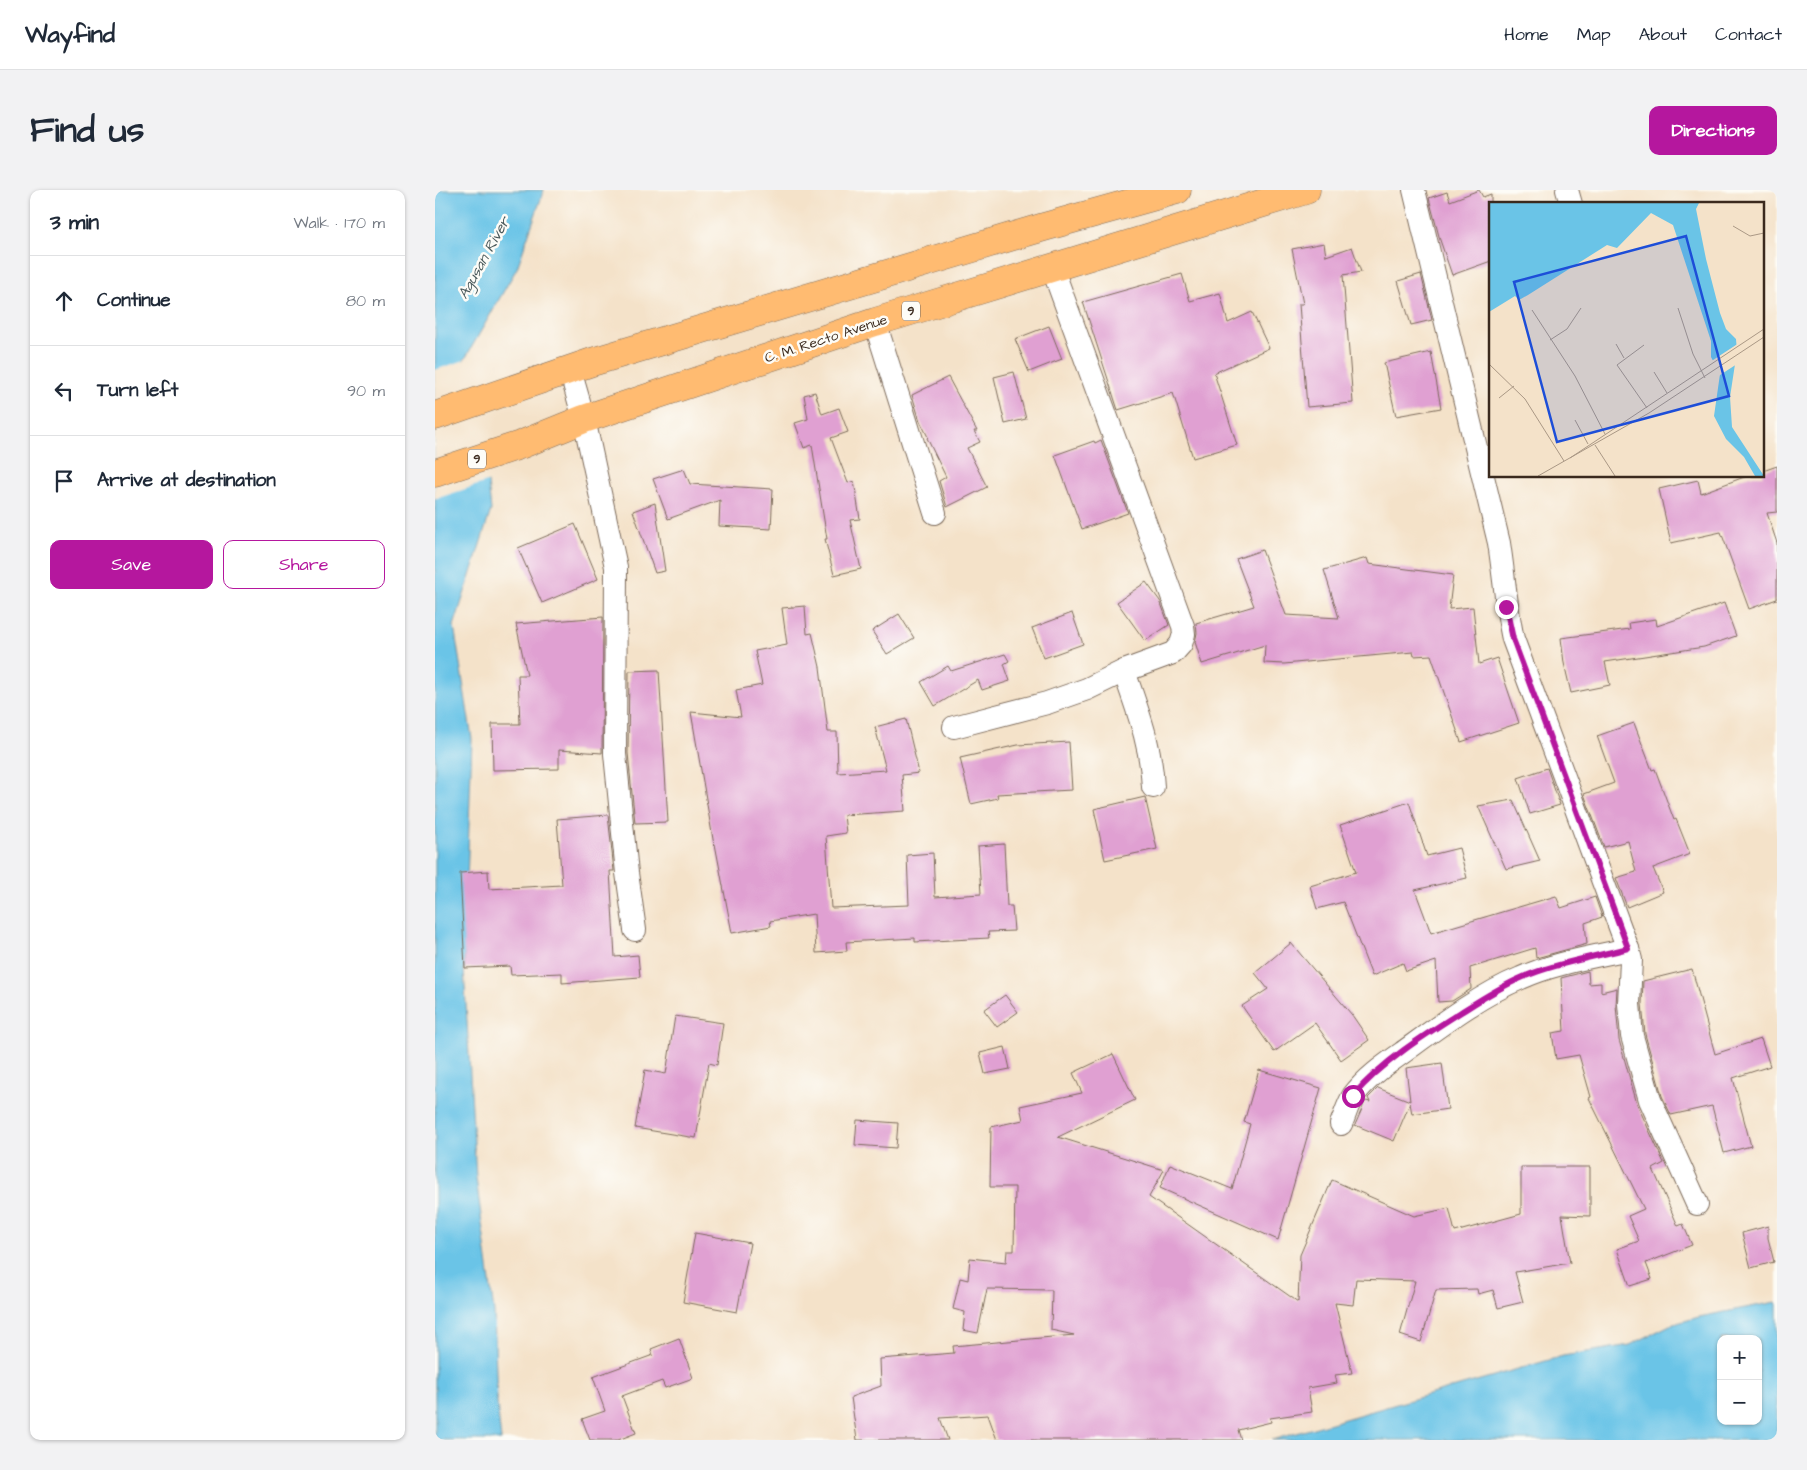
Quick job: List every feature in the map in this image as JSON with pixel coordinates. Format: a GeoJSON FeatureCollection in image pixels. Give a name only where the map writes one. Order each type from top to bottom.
{"type":"FeatureCollection","features":[{"type":"Feature","properties":{"kind":"highway"},"geometry":{"type":"LineString","coordinates":[[435,416],[570,370],[1044,227],[1177,190]]}},
{"type":"Feature","properties":{"kind":"highway","name":"C. M. Recto Avenue"},"geometry":{"type":"LineString","coordinates":[[435,473],[520,446],[584,419],[875,322],[1306,190]]}},
{"type":"Feature","properties":{"kind":"street"},"geometry":{"type":"LineString","coordinates":[[1414,190],[1499,542],[1506,607],[1513,639],[1628,948],[1631,960],[1630,1022],[1632,1036],[1650,1100],[1697,1204]]}},
{"type":"Feature","properties":{"kind":"street"},"geometry":{"type":"LineString","coordinates":[[954,727],[1047,703],[1087,689],[1124,671],[1173,653],[1181,644],[1184,634],[1183,626],[1052,267]]}},
{"type":"Feature","properties":{"kind":"street"},"geometry":{"type":"LineString","coordinates":[[875,322],[935,513]]}},
{"type":"Feature","properties":{"kind":"street"},"geometry":{"type":"LineString","coordinates":[[570,370],[584,419],[616,567],[615,754],[627,874],[635,930]]}},
{"type":"Feature","properties":{"kind":"street"},"geometry":{"type":"LineString","coordinates":[[1124,671],[1146,735],[1150,751],[1153,787]]}},
{"type":"Feature","properties":{"kind":"street"},"geometry":{"type":"LineString","coordinates":[[1341,1124],[1353,1096],[1362,1085],[1433,1030],[1484,998],[1521,977],[1628,948]]}},
{"type":"Feature","properties":{"kind":"water","name":"Agusan River"},"geometry":{"type":"Polygon","coordinates":[[[435,190],[544,190],[517,268],[458,371],[483,436],[491,510],[454,626],[472,739],[464,969],[476,1178],[494,1312],[497,1403],[501,1440],[435,1440],[435,190]]]}},
{"type":"Feature","properties":{"kind":"water"},"geometry":{"type":"Polygon","coordinates":[[[1776,1302],[1777,1440],[1272,1440],[1563,1356],[1630,1345],[1670,1325],[1699,1317],[1776,1302]]]}},
{"type":"Feature","properties":{"kind":"pier"},"geometry":{"type":"Polygon","coordinates":[[[468,359],[461,371],[485,435],[490,481],[435,499],[435,370],[468,359]]]}},
{"type":"Feature","properties":{"kind":"building"},"geometry":{"type":"Polygon","coordinates":[[[1479,190],[1483,197],[1491,194],[1491,202],[1489,202],[1489,262],[1452,275],[1429,198],[1447,192],[1450,201],[1479,190]]]}},
{"type":"Feature","properties":{"kind":"building"},"geometry":{"type":"Polygon","coordinates":[[[1324,243],[1326,256],[1352,247],[1361,272],[1343,275],[1353,403],[1307,407],[1299,304],[1303,304],[1292,249],[1324,243]]]}},
{"type":"Feature","properties":{"kind":"building"},"geometry":{"type":"Polygon","coordinates":[[[1182,274],[1190,301],[1220,293],[1228,323],[1252,312],[1269,348],[1214,373],[1237,445],[1193,458],[1173,393],[1118,410],[1083,302],[1182,274]]]}},
{"type":"Feature","properties":{"kind":"building"},"geometry":{"type":"Polygon","coordinates":[[[1421,274],[1432,320],[1411,325],[1398,281],[1421,274]]]}},
{"type":"Feature","properties":{"kind":"building"},"geometry":{"type":"Polygon","coordinates":[[[1049,326],[1062,359],[1029,372],[1015,339],[1049,326]]]}},
{"type":"Feature","properties":{"kind":"building"},"geometry":{"type":"Polygon","coordinates":[[[1431,352],[1441,408],[1396,416],[1384,363],[1431,352]]]}},
{"type":"Feature","properties":{"kind":"building"},"geometry":{"type":"Polygon","coordinates":[[[1014,372],[1026,419],[1005,424],[994,377],[1014,372]]]}},
{"type":"Feature","properties":{"kind":"building"},"geometry":{"type":"Polygon","coordinates":[[[948,377],[977,431],[974,431],[980,442],[967,448],[987,487],[947,507],[939,481],[946,477],[927,438],[912,395],[948,377]]]}},
{"type":"Feature","properties":{"kind":"building"},"geometry":{"type":"Polygon","coordinates":[[[815,392],[822,414],[839,408],[848,432],[831,438],[848,483],[854,481],[860,519],[850,520],[861,569],[834,575],[825,539],[827,539],[812,445],[804,448],[795,423],[808,419],[804,395],[815,392]]]}},
{"type":"Feature","properties":{"kind":"building"},"geometry":{"type":"Polygon","coordinates":[[[1101,440],[1128,513],[1082,529],[1055,455],[1101,440]]]}},
{"type":"Feature","properties":{"kind":"building"},"geometry":{"type":"Polygon","coordinates":[[[1777,466],[1777,512],[1767,513],[1777,543],[1777,599],[1749,609],[1721,532],[1671,543],[1659,489],[1698,480],[1701,493],[1742,478],[1765,478],[1765,470],[1777,466]]]}},
{"type":"Feature","properties":{"kind":"building"},"geometry":{"type":"Polygon","coordinates":[[[684,469],[690,484],[773,489],[771,529],[719,526],[720,500],[668,519],[653,479],[684,469]]]}},
{"type":"Feature","properties":{"kind":"building"},"geometry":{"type":"Polygon","coordinates":[[[655,503],[665,571],[655,573],[633,511],[655,503]]]}},
{"type":"Feature","properties":{"kind":"building"},"geometry":{"type":"Polygon","coordinates":[[[575,524],[598,579],[542,603],[518,548],[575,524]]]}},
{"type":"Feature","properties":{"kind":"building"},"geometry":{"type":"Polygon","coordinates":[[[1262,550],[1286,615],[1339,618],[1324,570],[1367,558],[1369,564],[1453,575],[1449,609],[1473,607],[1479,664],[1497,658],[1519,723],[1461,742],[1431,655],[1414,656],[1413,652],[1284,664],[1264,663],[1265,645],[1202,664],[1195,642],[1197,633],[1196,623],[1254,606],[1236,559],[1262,550]]]}},
{"type":"Feature","properties":{"kind":"building"},"geometry":{"type":"Polygon","coordinates":[[[1146,582],[1160,601],[1169,625],[1145,641],[1117,602],[1146,582]]]}},
{"type":"Feature","properties":{"kind":"building"},"geometry":{"type":"Polygon","coordinates":[[[1724,603],[1736,636],[1704,647],[1605,662],[1610,685],[1571,693],[1564,663],[1561,638],[1630,629],[1629,623],[1656,619],[1657,626],[1724,603]]]}},
{"type":"Feature","properties":{"kind":"building"},"geometry":{"type":"Polygon","coordinates":[[[805,606],[807,634],[812,633],[820,667],[828,732],[837,732],[838,773],[886,770],[875,727],[906,719],[919,773],[902,775],[905,811],[844,815],[846,833],[826,836],[831,908],[909,905],[907,855],[933,853],[935,897],[981,894],[978,846],[1004,844],[1007,906],[1012,906],[1014,931],[988,932],[989,938],[915,942],[915,938],[846,942],[847,951],[816,953],[814,914],[770,921],[771,926],[732,933],[714,845],[691,712],[741,717],[736,690],[762,685],[755,651],[787,645],[782,608],[805,606]]]}},
{"type":"Feature","properties":{"kind":"building"},"geometry":{"type":"Polygon","coordinates":[[[1072,613],[1083,644],[1044,658],[1032,628],[1072,613]]]}},
{"type":"Feature","properties":{"kind":"building"},"geometry":{"type":"Polygon","coordinates":[[[899,614],[914,638],[887,654],[872,631],[899,614]]]}},
{"type":"Feature","properties":{"kind":"building"},"geometry":{"type":"Polygon","coordinates":[[[603,617],[602,753],[559,750],[559,769],[493,770],[492,724],[520,724],[518,675],[527,675],[516,624],[603,617]]]}},
{"type":"Feature","properties":{"kind":"building"},"geometry":{"type":"Polygon","coordinates":[[[1005,654],[1009,661],[1004,664],[1010,681],[982,690],[978,680],[935,706],[921,682],[948,666],[951,671],[1005,654]]]}},
{"type":"Feature","properties":{"kind":"building"},"geometry":{"type":"Polygon","coordinates":[[[659,670],[668,822],[635,823],[628,753],[629,671],[659,670]]]}},
{"type":"Feature","properties":{"kind":"building"},"geometry":{"type":"Polygon","coordinates":[[[1634,723],[1652,770],[1655,769],[1674,820],[1676,819],[1690,854],[1653,868],[1663,892],[1627,907],[1616,878],[1636,872],[1628,841],[1604,847],[1584,794],[1614,783],[1597,736],[1634,723]]]}},
{"type":"Feature","properties":{"kind":"building"},"geometry":{"type":"Polygon","coordinates":[[[1069,742],[1072,790],[997,794],[998,798],[971,804],[960,758],[1018,745],[1069,742]]]}},
{"type":"Feature","properties":{"kind":"building"},"geometry":{"type":"Polygon","coordinates":[[[1547,768],[1560,805],[1530,814],[1518,778],[1547,768]]]}},
{"type":"Feature","properties":{"kind":"building"},"geometry":{"type":"Polygon","coordinates":[[[1145,797],[1157,849],[1105,860],[1094,809],[1145,797]]]}},
{"type":"Feature","properties":{"kind":"building"},"geometry":{"type":"Polygon","coordinates":[[[1513,800],[1540,861],[1506,869],[1478,806],[1513,800]]]}},
{"type":"Feature","properties":{"kind":"building"},"geometry":{"type":"Polygon","coordinates":[[[1409,802],[1427,856],[1459,848],[1467,878],[1415,890],[1431,933],[1556,896],[1561,908],[1595,897],[1602,917],[1585,923],[1587,944],[1536,958],[1535,948],[1470,968],[1471,989],[1452,1001],[1438,1002],[1436,961],[1406,971],[1403,963],[1372,976],[1343,902],[1317,909],[1310,886],[1356,872],[1340,825],[1409,802]]]}},
{"type":"Feature","properties":{"kind":"building"},"geometry":{"type":"Polygon","coordinates":[[[608,815],[614,871],[610,871],[615,957],[638,955],[640,977],[562,983],[562,973],[511,975],[510,966],[465,968],[460,873],[488,871],[489,889],[562,885],[557,819],[608,815]]]}},
{"type":"Feature","properties":{"kind":"building"},"geometry":{"type":"Polygon","coordinates":[[[1291,943],[1352,1015],[1369,1040],[1341,1060],[1315,1023],[1274,1052],[1242,1006],[1268,989],[1255,973],[1291,943]]]}},
{"type":"Feature","properties":{"kind":"building"},"geometry":{"type":"Polygon","coordinates":[[[1692,969],[1715,1054],[1761,1039],[1770,1066],[1733,1078],[1751,1146],[1724,1153],[1712,1106],[1671,1115],[1662,1096],[1645,1034],[1642,1004],[1643,981],[1692,969]]]}},
{"type":"Feature","properties":{"kind":"building"},"geometry":{"type":"Polygon","coordinates":[[[1588,971],[1589,984],[1601,983],[1601,992],[1617,988],[1616,1005],[1619,1040],[1637,1104],[1664,1163],[1653,1169],[1678,1226],[1683,1224],[1692,1245],[1646,1263],[1652,1279],[1630,1286],[1617,1249],[1639,1241],[1628,1216],[1644,1209],[1589,1098],[1591,1097],[1579,1055],[1556,1059],[1552,1033],[1564,1031],[1561,978],[1588,971]]]}},
{"type":"Feature","properties":{"kind":"building"},"geometry":{"type":"Polygon","coordinates":[[[1005,995],[1018,1012],[997,1027],[984,1010],[1005,995]]]}},
{"type":"Feature","properties":{"kind":"building"},"geometry":{"type":"Polygon","coordinates":[[[675,1016],[723,1023],[717,1065],[709,1063],[696,1138],[635,1128],[645,1070],[666,1074],[675,1016]]]}},
{"type":"Feature","properties":{"kind":"building"},"geometry":{"type":"Polygon","coordinates":[[[1005,1047],[1010,1069],[985,1074],[980,1053],[1005,1047]]]}},
{"type":"Feature","properties":{"kind":"building"},"geometry":{"type":"Polygon","coordinates":[[[1113,1054],[1135,1100],[1058,1137],[1164,1170],[1149,1197],[1298,1302],[1300,1255],[1332,1180],[1414,1216],[1449,1208],[1455,1232],[1521,1214],[1521,1167],[1590,1167],[1590,1216],[1562,1215],[1570,1263],[1515,1272],[1523,1302],[1498,1308],[1493,1290],[1478,1294],[1477,1289],[1436,1290],[1421,1342],[1400,1335],[1415,1281],[1356,1279],[1353,1305],[1335,1303],[1352,1373],[1335,1375],[1337,1383],[1308,1388],[1312,1412],[1270,1418],[1271,1422],[1238,1430],[1241,1440],[997,1440],[988,1415],[940,1418],[948,1440],[857,1440],[851,1397],[881,1386],[880,1359],[954,1353],[953,1346],[1074,1335],[1051,1330],[1052,1290],[987,1289],[978,1333],[963,1330],[965,1312],[953,1309],[960,1278],[968,1280],[970,1258],[1006,1262],[1007,1251],[1014,1251],[1015,1187],[990,1187],[991,1127],[1023,1120],[1020,1106],[1082,1093],[1073,1073],[1113,1054]]]}},
{"type":"Feature","properties":{"kind":"building"},"geometry":{"type":"Polygon","coordinates":[[[1442,1063],[1448,1109],[1412,1114],[1410,1103],[1394,1141],[1355,1125],[1365,1102],[1370,1102],[1368,1098],[1378,1088],[1410,1101],[1406,1068],[1442,1063]]]}},
{"type":"Feature","properties":{"kind":"building"},"geometry":{"type":"Polygon","coordinates":[[[1259,1070],[1321,1088],[1278,1240],[1160,1188],[1170,1164],[1232,1189],[1250,1124],[1244,1122],[1259,1070]]]}},
{"type":"Feature","properties":{"kind":"building"},"geometry":{"type":"Polygon","coordinates":[[[857,1120],[898,1123],[896,1148],[855,1145],[857,1120]]]}},
{"type":"Feature","properties":{"kind":"building"},"geometry":{"type":"Polygon","coordinates":[[[1768,1226],[1768,1238],[1774,1262],[1751,1268],[1742,1233],[1768,1226]]]}},
{"type":"Feature","properties":{"kind":"building"},"geometry":{"type":"Polygon","coordinates":[[[695,1233],[750,1243],[737,1312],[683,1302],[695,1233]]]}},
{"type":"Feature","properties":{"kind":"building"},"geometry":{"type":"Polygon","coordinates":[[[679,1338],[693,1378],[665,1388],[662,1381],[622,1396],[636,1433],[618,1440],[590,1440],[582,1419],[605,1411],[593,1377],[653,1355],[651,1349],[679,1338]]]}},
{"type":"Feature","properties":{"kind":"route"},"geometry":{"type":"LineString","coordinates":[[1353,1096],[1362,1085],[1388,1063],[1433,1030],[1521,977],[1628,948],[1513,639],[1506,607]]}}]}
